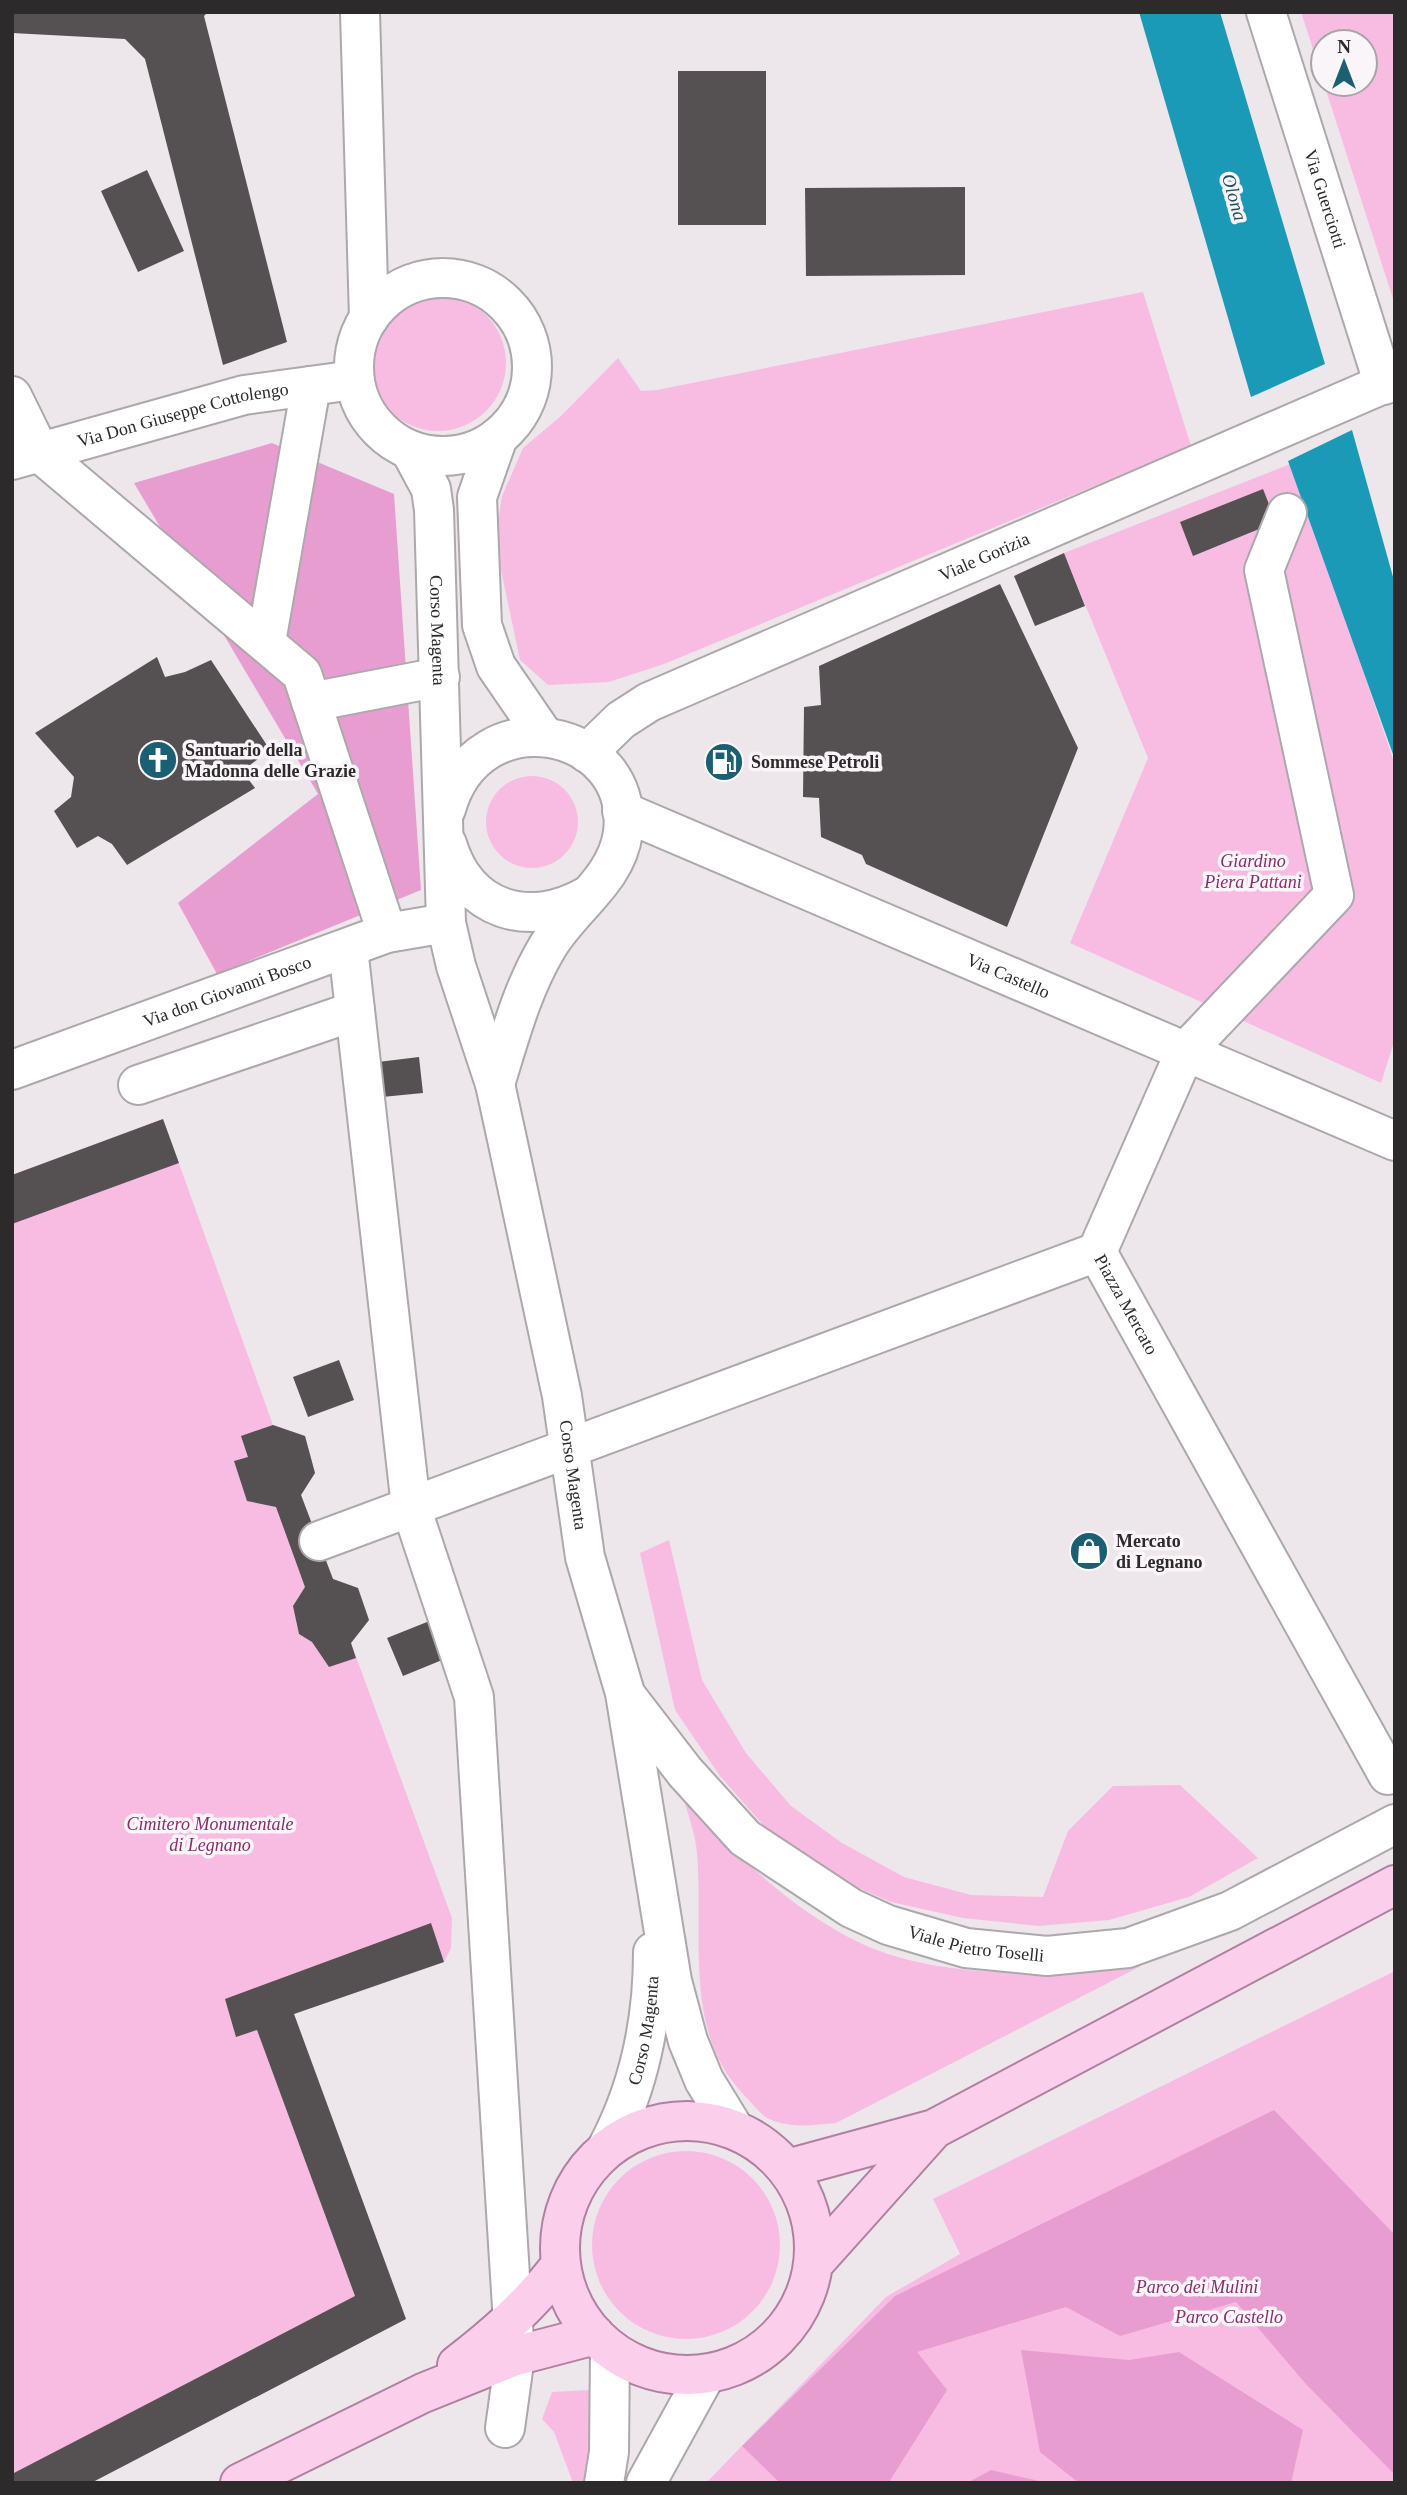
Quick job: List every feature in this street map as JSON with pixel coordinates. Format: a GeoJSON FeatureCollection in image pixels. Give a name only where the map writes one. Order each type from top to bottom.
{"type":"FeatureCollection","features":[{"type":"Feature","properties":{"kind":"main road"},"geometry":{"type":"LineString","coordinates":[[787,2169],[934,2129],[1395,1885]]}},
{"type":"Feature","properties":{"kind":"main road"},"geometry":{"type":"LineString","coordinates":[[668,2121],[702,2121],[734,2129],[763,2145],[787,2169],[804,2197],[813,2229],[814,2263],[801,2305],[790,2324],[767,2348],[738,2365],[706,2374],[672,2375],[640,2367],[603,2343],[586,2327],[569,2299],[560,2266],[560,2233],[568,2201],[584,2172],[607,2148],[636,2131],[668,2121]]}},
{"type":"Feature","properties":{"kind":"main road"},"geometry":{"type":"LineString","coordinates":[[814,2263],[934,2129]]}},
{"type":"Feature","properties":{"kind":"main road"},"geometry":{"type":"LineString","coordinates":[[423,2393],[513,2319],[537,2296],[560,2266]]}},
{"type":"Feature","properties":{"kind":"main road"},"geometry":{"type":"LineString","coordinates":[[240,2483],[423,2393],[515,2356],[603,2343]]}},
{"type":"Feature","properties":{"kind":"street"},"geometry":{"type":"LineString","coordinates":[[360,12],[369,318]]}},
{"type":"Feature","properties":{"kind":"street","name":"Via Guerciotti"},"geometry":{"type":"LineString","coordinates":[[1266,12],[1389,382]]}},
{"type":"Feature","properties":{"kind":"street"},"geometry":{"type":"LineString","coordinates":[[430,279],[453,279],[475,285],[496,296],[519,322],[531,354],[531,377],[526,400],[515,420],[498,437],[478,449],[456,456],[433,456],[410,450],[389,439],[373,423],[361,402],[354,380],[354,357],[360,334],[369,318],[387,298],[407,286],[430,279]]}},
{"type":"Feature","properties":{"kind":"street","name":"Via Don Giuseppe Cottolengo"},"geometry":{"type":"LineString","coordinates":[[26,457],[244,395],[354,380]]}},
{"type":"Feature","properties":{"kind":"street","name":"Viale Gorizia"},"geometry":{"type":"LineString","coordinates":[[587,753],[621,720],[649,702],[1389,382]]}},
{"type":"Feature","properties":{"kind":"street"},"geometry":{"type":"LineString","coordinates":[[266,642],[311,386]]}},
{"type":"Feature","properties":{"kind":"street"},"geometry":{"type":"LineString","coordinates":[[12,396],[26,457],[266,642],[302,674],[387,933]]}},
{"type":"Feature","properties":{"kind":"street"},"geometry":{"type":"LineString","coordinates":[[498,437],[477,497],[482,625],[496,666],[544,736]]}},
{"type":"Feature","properties":{"kind":"street","name":"Corso Magenta"},"geometry":{"type":"LineString","coordinates":[[410,450],[433,499],[446,923],[456,966],[495,1084],[562,1396],[585,1557],[625,1693],[672,1982],[688,2041],[704,2080],[734,2129]]}},
{"type":"Feature","properties":{"kind":"street"},"geometry":{"type":"LineString","coordinates":[[1097,1252],[1185,1052],[1334,895],[1264,570],[1287,513]]}},
{"type":"Feature","properties":{"kind":"street"},"geometry":{"type":"LineString","coordinates":[[311,702],[440,677]]}},
{"type":"Feature","properties":{"kind":"street","name":"Corso Magenta"},"geometry":{"type":"LineString","coordinates":[[495,1084],[524,991],[550,943],[606,877],[617,857],[623,831],[622,811],[610,779],[587,753],[567,742],[544,736],[521,737],[498,743],[478,755],[462,771],[451,792],[445,826],[452,860],[464,880],[481,896],[501,908],[523,913],[547,913],[569,906],[589,895]]}},
{"type":"Feature","properties":{"kind":"street","name":"Via Castello"},"geometry":{"type":"LineString","coordinates":[[622,811],[1395,1141]]}},
{"type":"Feature","properties":{"kind":"street","name":"Via don Giovanni Bosco"},"geometry":{"type":"LineString","coordinates":[[12,1070],[387,933],[446,923]]}},
{"type":"Feature","properties":{"kind":"street"},"geometry":{"type":"LineString","coordinates":[[348,948],[411,1507],[474,1697],[515,2356],[505,2428]]}},
{"type":"Feature","properties":{"kind":"street"},"geometry":{"type":"LineString","coordinates":[[138,1086],[355,1011]]}},
{"type":"Feature","properties":{"kind":"street","name":"Piazza Mercato"},"geometry":{"type":"LineString","coordinates":[[319,1541],[1097,1252],[1388,1775]]}},
{"type":"Feature","properties":{"kind":"street","name":"Viale Pietro Toselli"},"geometry":{"type":"LineString","coordinates":[[625,1693],[685,1772],[746,1838],[851,1908],[900,1929],[966,1948],[1047,1956],[1128,1948],[1230,1911],[1395,1824]]}},
{"type":"Feature","properties":{"kind":"street","name":"Corso Magenta"},"geometry":{"type":"LineString","coordinates":[[607,2148],[623,2114],[646,2035],[653,1976],[653,1866]]}},
{"type":"Feature","properties":{"kind":"street"},"geometry":{"type":"LineString","coordinates":[[603,2343],[610,2452],[604,2483]]}},
{"type":"Feature","properties":{"kind":"street"},"geometry":{"type":"LineString","coordinates":[[646,2483],[706,2374]]}},
{"type":"Feature","properties":{"kind":"green space"},"geometry":{"type":"Polygon","coordinates":[[[1301,12],[1395,12],[1395,305],[1328,98],[1379,98],[1379,28],[1309,28],[1309,37],[1301,12]]]}},
{"type":"Feature","properties":{"kind":"green space"},"geometry":{"type":"Polygon","coordinates":[[[1143,292],[1191,446],[664,664],[609,682],[548,685],[520,660],[495,542],[502,496],[523,448],[561,416],[618,358],[641,391],[657,390],[1143,292]]]}},
{"type":"Feature","properties":{"kind":"green space"},"geometry":{"type":"Polygon","coordinates":[[[438,295],[464,300],[486,315],[501,337],[506,363],[501,389],[486,411],[464,426],[438,431],[412,426],[390,411],[375,389],[370,363],[375,337],[390,315],[412,300],[438,295]]]}},
{"type":"Feature","properties":{"kind":"green space"},"geometry":{"type":"Polygon","coordinates":[[[272,443],[394,494],[421,890],[217,974],[178,903],[318,794],[134,483],[272,443]]]}},
{"type":"Feature","properties":{"kind":"green space","name":"Giardino Piera Pattani"},"geometry":{"type":"Polygon","coordinates":[[[1293,463],[1395,765],[1395,1039],[1381,1083],[1070,943],[1148,758],[1064,553],[1293,463]]]}},
{"type":"Feature","properties":{"kind":"green space"},"geometry":{"type":"Polygon","coordinates":[[[532,776],[549,780],[564,790],[574,805],[578,822],[574,839],[564,854],[549,864],[532,868],[515,864],[500,854],[490,839],[486,822],[490,805],[500,790],[515,780],[532,776]]]}},
{"type":"Feature","properties":{"kind":"green space","name":"Cimitero Monumentale di Legnano"},"geometry":{"type":"Polygon","coordinates":[[[163,1119],[273,1425],[305,1436],[315,1473],[301,1495],[333,1579],[358,1588],[369,1620],[351,1643],[452,1918],[451,1948],[444,1962],[294,2014],[406,2319],[91,2483],[12,2483],[12,1175],[163,1119]]]}},
{"type":"Feature","properties":{"kind":"green space"},"geometry":{"type":"Polygon","coordinates":[[[669,1540],[702,1680],[746,1753],[791,1806],[842,1843],[904,1877],[971,1895],[1043,1897],[1068,1831],[1113,1786],[1180,1785],[1258,1858],[1189,1897],[1109,1920],[1038,1926],[963,1918],[891,1902],[828,1875],[769,1832],[720,1776],[675,1710],[640,1553],[669,1540]]]}},
{"type":"Feature","properties":{"kind":"green space"},"geometry":{"type":"Polygon","coordinates":[[[683,1797],[750,1866],[803,1909],[859,1942],[888,1954],[950,1968],[982,1971],[1078,1971],[1141,1966],[836,2123],[801,2125],[775,2121],[764,2116],[744,2095],[724,2070],[711,2042],[700,1981],[696,1847],[683,1797]]]}},
{"type":"Feature","properties":{"kind":"green space","name":"Parco dei Mulini"},"geometry":{"type":"Polygon","coordinates":[[[1395,1971],[1395,2483],[706,2483],[886,2297],[960,2254],[933,2199],[1395,1971]]]}},
{"type":"Feature","properties":{"kind":"green space"},"geometry":{"type":"Polygon","coordinates":[[[1274,2110],[1395,2235],[1395,2475],[1305,2383],[1236,2302],[1120,2336],[1066,2307],[917,2352],[947,2390],[889,2482],[780,2483],[742,2446],[895,2296],[1274,2110]]]}},
{"type":"Feature","properties":{"kind":"green space"},"geometry":{"type":"Polygon","coordinates":[[[686,2151],[704,2152],[722,2158],[753,2178],[773,2209],[779,2227],[779,2263],[773,2281],[753,2312],[722,2332],[704,2338],[686,2339],[668,2338],[650,2332],[619,2312],[599,2281],[593,2263],[592,2245],[593,2227],[599,2209],[619,2178],[650,2158],[668,2152],[686,2151]]]}},
{"type":"Feature","properties":{"kind":"green space"},"geometry":{"type":"Polygon","coordinates":[[[1021,2350],[1129,2360],[1179,2352],[1303,2430],[1291,2483],[1079,2483],[1040,2452],[1021,2350]]]}},
{"type":"Feature","properties":{"kind":"green space"},"geometry":{"type":"Polygon","coordinates":[[[589,2390],[592,2433],[583,2483],[573,2483],[554,2432],[542,2419],[552,2392],[589,2390]]]}},
{"type":"Feature","properties":{"kind":"green space"},"geometry":{"type":"Polygon","coordinates":[[[991,2470],[1048,2483],[967,2483],[991,2470]]]}},
{"type":"Feature","properties":{"kind":"water","name":"Olona"},"geometry":{"type":"Polygon","coordinates":[[[1139,12],[1220,12],[1325,364],[1251,397],[1139,12]]]}},
{"type":"Feature","properties":{"kind":"water"},"geometry":{"type":"Polygon","coordinates":[[[1352,430],[1395,584],[1394,757],[1288,461],[1352,430]]]}},
{"type":"Feature","properties":{"kind":"building"},"geometry":{"type":"Polygon","coordinates":[[[12,12],[208,12],[204,16],[287,342],[223,365],[145,59],[125,39],[12,33],[12,12]]]}},
{"type":"Feature","properties":{"kind":"building"},"geometry":{"type":"Polygon","coordinates":[[[678,71],[766,71],[766,225],[678,225],[678,71]]]}},
{"type":"Feature","properties":{"kind":"building"},"geometry":{"type":"Polygon","coordinates":[[[147,170],[184,251],[138,272],[101,191],[147,170]]]}},
{"type":"Feature","properties":{"kind":"building"},"geometry":{"type":"Polygon","coordinates":[[[965,187],[965,275],[806,276],[805,188],[965,187]]]}},
{"type":"Feature","properties":{"kind":"building"},"geometry":{"type":"Polygon","coordinates":[[[1263,489],[1276,522],[1193,556],[1180,522],[1263,489]]]}},
{"type":"Feature","properties":{"kind":"building"},"geometry":{"type":"Polygon","coordinates":[[[1064,553],[1085,606],[1035,626],[1014,576],[1064,553]]]}},
{"type":"Feature","properties":{"kind":"building"},"geometry":{"type":"Polygon","coordinates":[[[1000,584],[1078,748],[1007,927],[866,864],[862,855],[821,837],[819,798],[803,797],[804,707],[821,705],[819,666],[1000,584]]]}},
{"type":"Feature","properties":{"kind":"building","name":"Santuario della Madonna delle Grazie"},"geometry":{"type":"Polygon","coordinates":[[[157,657],[165,677],[185,672],[211,660],[270,750],[242,771],[255,788],[127,865],[112,844],[98,836],[77,848],[54,811],[71,797],[74,777],[35,733],[157,657]]]}},
{"type":"Feature","properties":{"kind":"building"},"geometry":{"type":"Polygon","coordinates":[[[419,1057],[423,1093],[382,1097],[378,1062],[419,1057]]]}},
{"type":"Feature","properties":{"kind":"building"},"geometry":{"type":"Polygon","coordinates":[[[163,1119],[179,1163],[12,1224],[12,1175],[163,1119]]]}},
{"type":"Feature","properties":{"kind":"building"},"geometry":{"type":"Polygon","coordinates":[[[339,1360],[354,1400],[308,1417],[293,1377],[339,1360]]]}},
{"type":"Feature","properties":{"kind":"building"},"geometry":{"type":"Polygon","coordinates":[[[273,1425],[305,1436],[315,1473],[301,1495],[333,1579],[358,1588],[369,1620],[351,1643],[356,1658],[329,1667],[312,1642],[299,1634],[293,1606],[305,1587],[276,1507],[247,1501],[234,1461],[248,1457],[241,1436],[273,1425]]]}},
{"type":"Feature","properties":{"kind":"building"},"geometry":{"type":"Polygon","coordinates":[[[432,1620],[447,1658],[403,1676],[387,1638],[432,1620]]]}},
{"type":"Feature","properties":{"kind":"building"},"geometry":{"type":"Polygon","coordinates":[[[431,1923],[444,1962],[294,2014],[406,2319],[91,2483],[12,2483],[12,2474],[355,2296],[257,2030],[236,2037],[225,1999],[431,1923]]]}},
{"type":"Feature","properties":{"kind":"place","name":"Santuario della Madonna delle Grazie"},"geometry":{"type":"Point","coordinates":[158,760]}},
{"type":"Feature","properties":{"kind":"place","name":"Sommese Petroli"},"geometry":{"type":"Point","coordinates":[724,762]}},
{"type":"Feature","properties":{"kind":"place","name":"Mercato di Legnano"},"geometry":{"type":"Point","coordinates":[1089,1551]}},
{"type":"Feature","properties":{"kind":"park label","name":"Parco Castello"},"geometry":{"type":"Point","coordinates":[1229,2317]}}]}
